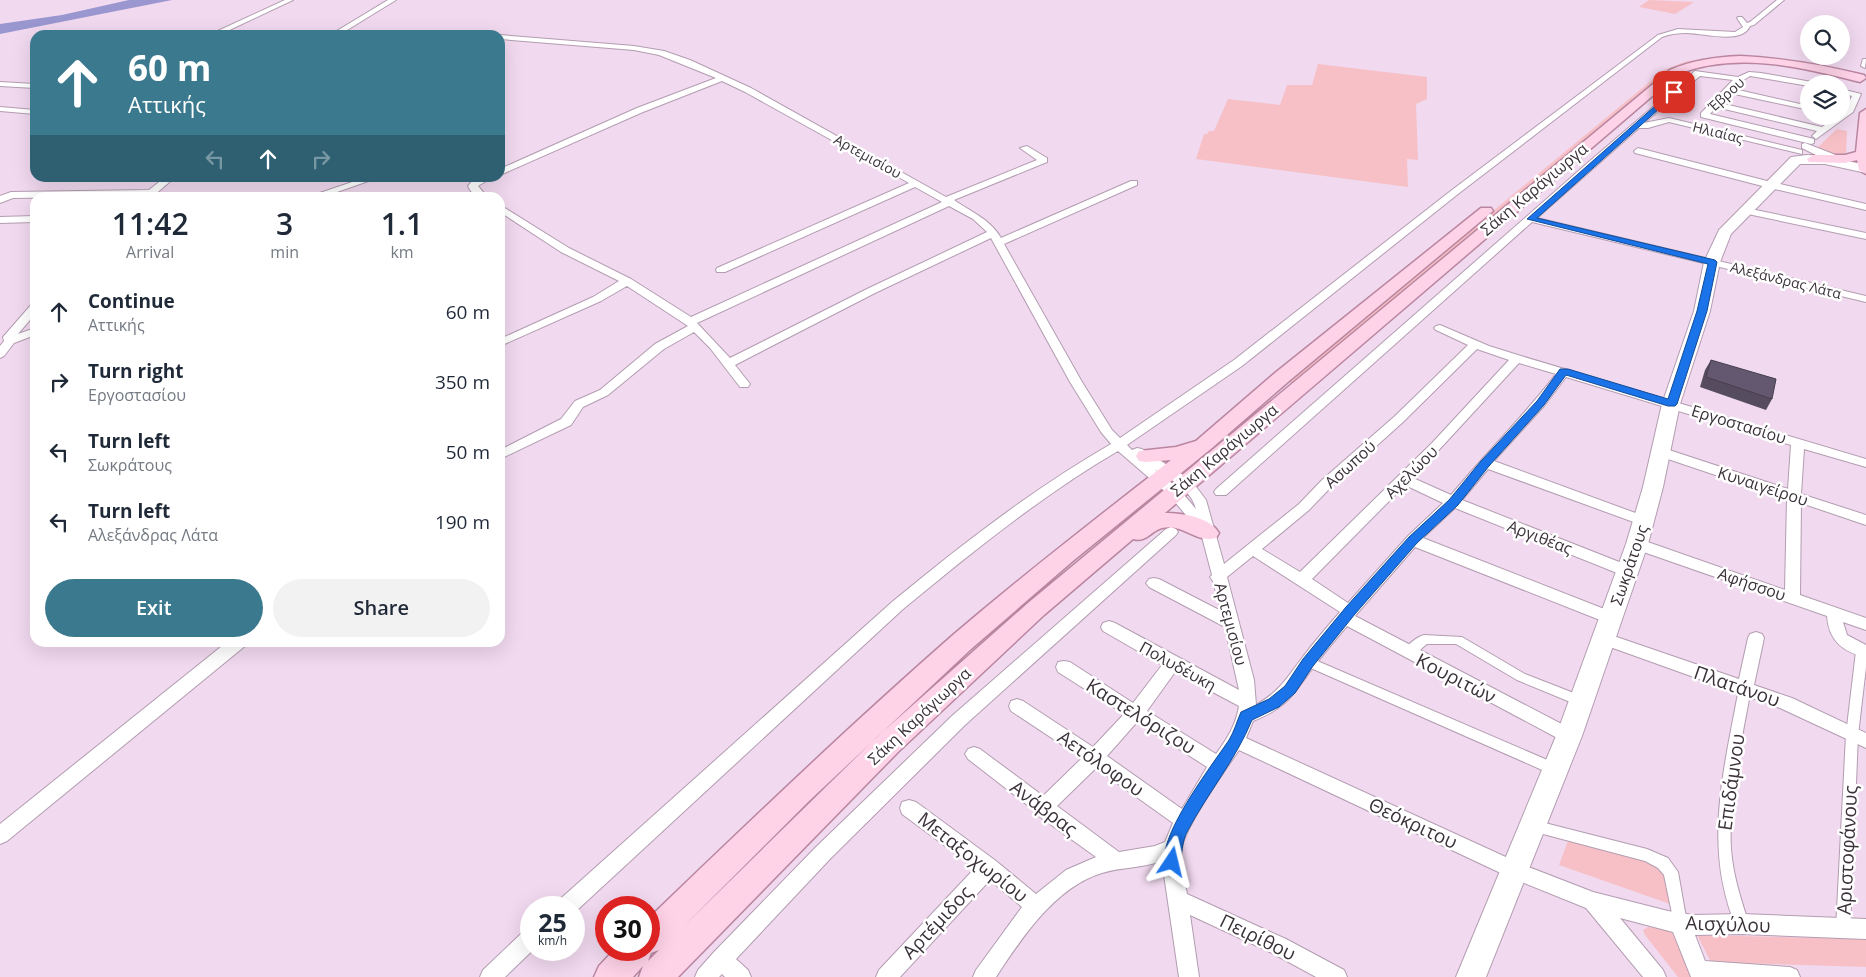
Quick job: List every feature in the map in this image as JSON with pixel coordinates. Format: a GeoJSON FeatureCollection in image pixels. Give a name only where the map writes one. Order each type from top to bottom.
{"type":"FeatureCollection","features":[{"type":"Feature","properties":{"kind":"main road","name":"Σάκη Καράγιωργα"},"geometry":{"type":"LineString","coordinates":[[1540,166],[1660,69],[1676,61],[1712,56],[1743,56],[1863,75]]}},
{"type":"Feature","properties":{"kind":"main road","name":"Σάκη Καράγιωργα"},"geometry":{"type":"LineString","coordinates":[[660,928],[755,834],[905,693],[1022,591],[1172,482],[1674,72],[1688,65],[1700,63],[1748,60],[1863,75]]}},
{"type":"Feature","properties":{"kind":"main road"},"geometry":{"type":"LineString","coordinates":[[1866,113],[1863,154],[1866,170]]}},
{"type":"Feature","properties":{"kind":"main road"},"geometry":{"type":"LineString","coordinates":[[1804,154],[1812,162],[1842,162],[1863,154]]}},
{"type":"Feature","properties":{"kind":"main road"},"geometry":{"type":"LineString","coordinates":[[1804,154],[1866,170]]}},
{"type":"Feature","properties":{"kind":"main road"},"geometry":{"type":"LineString","coordinates":[[1804,154],[1842,162],[1866,170]]}},
{"type":"Feature","properties":{"kind":"main road","name":"Σωκράτους"},"geometry":{"type":"LineString","coordinates":[[1471,977],[1569,736],[1580,701],[1605,639],[1644,520],[1671,404],[1702,311],[1712,262],[1724,233],[1770,185],[1804,154]]}},
{"type":"Feature","properties":{"kind":"main road"},"geometry":{"type":"LineString","coordinates":[[1842,162],[1866,180]]}},
{"type":"Feature","properties":{"kind":"main road","name":"Σάκη Καράγιωργα"},"geometry":{"type":"LineString","coordinates":[[654,977],[888,744],[1036,609],[1123,537],[1206,444],[1282,377],[1498,202]]}},
{"type":"Feature","properties":{"kind":"main road"},"geometry":{"type":"LineString","coordinates":[[1146,456],[1178,453],[1206,444]]}},
{"type":"Feature","properties":{"kind":"main road"},"geometry":{"type":"LineString","coordinates":[[1123,537],[1138,533],[1149,524],[1161,521],[1186,523],[1208,533]]}},
{"type":"Feature","properties":{"kind":"main road"},"geometry":{"type":"LineString","coordinates":[[610,977],[627,961]]}},
{"type":"Feature","properties":{"kind":"street"},"geometry":{"type":"LineString","coordinates":[[224,30],[290,0]]}},
{"type":"Feature","properties":{"kind":"street"},"geometry":{"type":"LineString","coordinates":[[342,30],[393,0]]}},
{"type":"Feature","properties":{"kind":"street"},"geometry":{"type":"LineString","coordinates":[[577,896],[904,600],[1026,505],[1087,463],[1120,444],[1238,362],[1455,192],[1660,36],[1672,32],[1687,31],[1736,34],[1744,32],[1743,21],[1752,24],[1781,0]]}},
{"type":"Feature","properties":{"kind":"street","name":"Αρτεμισίου"},"geometry":{"type":"LineString","coordinates":[[505,37],[648,50],[687,62],[723,78],[976,217],[996,238],[1107,432],[1131,457],[1172,482]]}},
{"type":"Feature","properties":{"kind":"street"},"geometry":{"type":"LineString","coordinates":[[1221,492],[1698,73],[1800,105]]}},
{"type":"Feature","properties":{"kind":"street","name":"Έβρου"},"geometry":{"type":"LineString","coordinates":[[1800,82],[1748,74],[1704,115],[1804,154]]}},
{"type":"Feature","properties":{"kind":"street"},"geometry":{"type":"LineString","coordinates":[[1850,84],[1863,75]]}},
{"type":"Feature","properties":{"kind":"street"},"geometry":{"type":"LineString","coordinates":[[1850,100],[1863,75]]}},
{"type":"Feature","properties":{"kind":"street"},"geometry":{"type":"LineString","coordinates":[[505,170],[633,113],[723,78]]}},
{"type":"Feature","properties":{"kind":"street"},"geometry":{"type":"LineString","coordinates":[[0,84],[30,86]]}},
{"type":"Feature","properties":{"kind":"street"},"geometry":{"type":"LineString","coordinates":[[1734,85],[1800,99]]}},
{"type":"Feature","properties":{"kind":"street"},"geometry":{"type":"LineString","coordinates":[[1716,105],[1822,130]]}},
{"type":"Feature","properties":{"kind":"street"},"geometry":{"type":"LineString","coordinates":[[0,109],[30,112]]}},
{"type":"Feature","properties":{"kind":"street","name":"Ηλιαίας"},"geometry":{"type":"LineString","coordinates":[[1638,125],[1650,126],[1663,120],[1669,120],[1804,154]]}},
{"type":"Feature","properties":{"kind":"street"},"geometry":{"type":"LineString","coordinates":[[1804,154],[1822,130],[1828,125]]}},
{"type":"Feature","properties":{"kind":"street"},"geometry":{"type":"LineString","coordinates":[[505,452],[566,422],[571,418],[580,403],[607,390],[639,360],[693,324],[948,201],[1044,160],[1024,148]]}},
{"type":"Feature","properties":{"kind":"street"},"geometry":{"type":"LineString","coordinates":[[1638,151],[1770,185],[1866,207]]}},
{"type":"Feature","properties":{"kind":"street"},"geometry":{"type":"LineString","coordinates":[[151,192],[164,182]]}},
{"type":"Feature","properties":{"kind":"street"},"geometry":{"type":"LineString","coordinates":[[328,192],[359,182]]}},
{"type":"Feature","properties":{"kind":"street"},"geometry":{"type":"LineString","coordinates":[[721,270],[917,183]]}},
{"type":"Feature","properties":{"kind":"street"},"geometry":{"type":"LineString","coordinates":[[729,363],[871,291],[996,238],[1134,183]]}},
{"type":"Feature","properties":{"kind":"street"},"geometry":{"type":"LineString","coordinates":[[0,200],[12,195],[30,195]]}},
{"type":"Feature","properties":{"kind":"street"},"geometry":{"type":"LineString","coordinates":[[1746,210],[1866,236]]}},
{"type":"Feature","properties":{"kind":"street"},"geometry":{"type":"LineString","coordinates":[[505,211],[565,250],[627,281],[693,324],[729,363],[744,384]]}},
{"type":"Feature","properties":{"kind":"street"},"geometry":{"type":"LineString","coordinates":[[0,220],[30,219]]}},
{"type":"Feature","properties":{"kind":"street","name":"Αλεξάνδρας Λάτα"},"geometry":{"type":"LineString","coordinates":[[1531,219],[1866,299]]}},
{"type":"Feature","properties":{"kind":"street"},"geometry":{"type":"LineString","coordinates":[[505,341],[597,299],[627,281]]}},
{"type":"Feature","properties":{"kind":"street"},"geometry":{"type":"LineString","coordinates":[[0,354],[7,338],[30,313]]}},
{"type":"Feature","properties":{"kind":"street","name":"Εργοστασίου"},"geometry":{"type":"LineString","coordinates":[[1440,328],[1475,344],[1517,359],[1866,463]]}},
{"type":"Feature","properties":{"kind":"street"},"geometry":{"type":"LineString","coordinates":[[7,338],[30,332]]}},
{"type":"Feature","properties":{"kind":"street","name":"Ασωπού"},"geometry":{"type":"LineString","coordinates":[[1218,577],[1304,507],[1327,483],[1399,419],[1475,344]]}},
{"type":"Feature","properties":{"kind":"street","name":"Αχελώου"},"geometry":{"type":"LineString","coordinates":[[1301,581],[1437,446],[1517,359]]}},
{"type":"Feature","properties":{"kind":"street"},"geometry":{"type":"LineString","coordinates":[[1189,977],[1172,862],[1173,848],[1184,821],[1218,765],[1236,741],[1247,710],[1262,710],[1290,690],[1308,662],[1348,614],[1413,540],[1454,502],[1485,464],[1540,403],[1564,372]]}},
{"type":"Feature","properties":{"kind":"street"},"geometry":{"type":"LineString","coordinates":[[1792,598],[1794,496],[1798,442]]}},
{"type":"Feature","properties":{"kind":"street"},"geometry":{"type":"LineString","coordinates":[[1120,444],[1146,456],[1172,482],[1188,511],[1208,533]]}},
{"type":"Feature","properties":{"kind":"street","name":"Κυναιγείρου"},"geometry":{"type":"LineString","coordinates":[[1661,452],[1866,520]]}},
{"type":"Feature","properties":{"kind":"street"},"geometry":{"type":"LineString","coordinates":[[1485,464],[1644,520]]}},
{"type":"Feature","properties":{"kind":"street","name":"Αργιθέας"},"geometry":{"type":"LineString","coordinates":[[1403,479],[1454,502],[1627,570]]}},
{"type":"Feature","properties":{"kind":"street"},"geometry":{"type":"LineString","coordinates":[[705,977],[836,840],[952,727],[1171,532]]}},
{"type":"Feature","properties":{"kind":"street","name":"Αρτεμισίου"},"geometry":{"type":"LineString","coordinates":[[1208,533],[1230,623],[1241,659],[1247,710]]}},
{"type":"Feature","properties":{"kind":"street"},"geometry":{"type":"LineString","coordinates":[[1413,540],[1611,618]]}},
{"type":"Feature","properties":{"kind":"street","name":"Αφήσσου"},"geometry":{"type":"LineString","coordinates":[[1637,544],[1866,624]]}},
{"type":"Feature","properties":{"kind":"street","name":"Κουριτών"},"geometry":{"type":"LineString","coordinates":[[1252,549],[1408,653],[1569,736]]}},
{"type":"Feature","properties":{"kind":"street"},"geometry":{"type":"LineString","coordinates":[[1154,583],[1230,623]]}},
{"type":"Feature","properties":{"kind":"street"},"geometry":{"type":"LineString","coordinates":[[1834,613],[1836,631],[1839,637],[1864,651]]}},
{"type":"Feature","properties":{"kind":"street","name":"Πολυδέυκη"},"geometry":{"type":"LineString","coordinates":[[1109,627],[1173,663],[1247,710]]}},
{"type":"Feature","properties":{"kind":"street","name":"Επιδάμνου"},"geometry":{"type":"LineString","coordinates":[[1742,924],[1727,873],[1724,839],[1726,804],[1745,688],[1756,638]]}},
{"type":"Feature","properties":{"kind":"street"},"geometry":{"type":"LineString","coordinates":[[1408,653],[1424,639],[1458,640],[1521,677],[1580,701]]}},
{"type":"Feature","properties":{"kind":"street","name":"Πλατάνου"},"geometry":{"type":"LineString","coordinates":[[1605,639],[1802,710],[1859,738]]}},
{"type":"Feature","properties":{"kind":"street"},"geometry":{"type":"LineString","coordinates":[[0,834],[233,647]]}},
{"type":"Feature","properties":{"kind":"street","name":"Αριστοφάνους"},"geometry":{"type":"LineString","coordinates":[[1843,929],[1859,738],[1864,651]]}},
{"type":"Feature","properties":{"kind":"street"},"geometry":{"type":"LineString","coordinates":[[1308,662],[1554,769]]}},
{"type":"Feature","properties":{"kind":"street"},"geometry":{"type":"LineString","coordinates":[[1043,808],[1095,757],[1136,712],[1173,663]]}},
{"type":"Feature","properties":{"kind":"street","name":"Καστελόριζου"},"geometry":{"type":"LineString","coordinates":[[1064,667],[1218,765]]}},
{"type":"Feature","properties":{"kind":"street","name":"Αετόλοφου"},"geometry":{"type":"LineString","coordinates":[[1018,706],[1095,757],[1184,821]]}},
{"type":"Feature","properties":{"kind":"street","name":"Θεόκριτου"},"geometry":{"type":"LineString","coordinates":[[1236,741],[1514,870],[1593,900]]}},
{"type":"Feature","properties":{"kind":"street","name":"Ανάβρας"},"geometry":{"type":"LineString","coordinates":[[974,754],[1043,808],[1116,861]]}},
{"type":"Feature","properties":{"kind":"street","name":"Μεταξοχωρίου"},"geometry":{"type":"LineString","coordinates":[[909,808],[989,867],[1036,906]]}},
{"type":"Feature","properties":{"kind":"street"},"geometry":{"type":"LineString","coordinates":[[1532,826],[1647,856],[1663,863],[1671,872],[1680,923],[1700,974],[1790,977]]}},
{"type":"Feature","properties":{"kind":"street"},"geometry":{"type":"LineString","coordinates":[[983,977],[1020,924],[1036,906],[1067,880],[1084,870],[1116,861],[1155,854],[1173,848]]}},
{"type":"Feature","properties":{"kind":"street","name":"Αρτέμιδος"},"geometry":{"type":"LineString","coordinates":[[886,977],[989,867]]}},
{"type":"Feature","properties":{"kind":"street","name":"Πειρίθου"},"geometry":{"type":"LineString","coordinates":[[1177,899],[1279,946],[1337,977]]}},
{"type":"Feature","properties":{"kind":"street"},"geometry":{"type":"LineString","coordinates":[[1593,900],[1656,977]]}},
{"type":"Feature","properties":{"kind":"street","name":"Αισχύλου"},"geometry":{"type":"LineString","coordinates":[[1593,900],[1680,923],[1866,929]]}},
{"type":"Feature","properties":{"kind":"street"},"geometry":{"type":"LineString","coordinates":[[490,977],[520,948]]}},
{"type":"Feature","properties":{"kind":"street"},"geometry":{"type":"LineString","coordinates":[[721,959],[741,977]]}},
{"type":"Feature","properties":{"kind":"shaded area"},"geometry":{"type":"Polygon","coordinates":[[[129,0],[172,0],[0,34],[0,24],[62,15],[129,0]]]}},
{"type":"Feature","properties":{"kind":"shaded area"},"geometry":{"type":"Polygon","coordinates":[[[1649,0],[1694,2],[1675,14],[1639,7],[1649,0]]]}},
{"type":"Feature","properties":{"kind":"shaded area"},"geometry":{"type":"Polygon","coordinates":[[[1730,57],[1689,62],[1668,71],[1293,384],[1287,381],[1664,70],[1687,61],[1730,57]]]}},
{"type":"Feature","properties":{"kind":"shaded area"},"geometry":{"type":"Polygon","coordinates":[[[1318,64],[1427,77],[1427,99],[1416,104],[1418,160],[1407,159],[1408,187],[1196,159],[1204,134],[1214,131],[1228,99],[1280,105],[1287,85],[1312,85],[1318,64]]]}},
{"type":"Feature","properties":{"kind":"shaded area"},"geometry":{"type":"Polygon","coordinates":[[[1837,129],[1847,131],[1846,154],[1827,153],[1817,148],[1837,129]]]}},
{"type":"Feature","properties":{"kind":"shaded area"},"geometry":{"type":"Polygon","coordinates":[[[1568,841],[1653,864],[1664,877],[1670,904],[1559,865],[1568,841]]]}},
{"type":"Feature","properties":{"kind":"shaded area"},"geometry":{"type":"Polygon","coordinates":[[[1648,927],[1664,929],[1673,933],[1695,977],[1678,977],[1645,935],[1643,930],[1648,927]]]}},
{"type":"Feature","properties":{"kind":"shaded area"},"geometry":{"type":"Polygon","coordinates":[[[1697,935],[1866,939],[1866,967],[1711,962],[1697,935]]]}},
{"type":"Feature","properties":{"kind":"building"},"geometry":{"type":"Polygon","coordinates":[[[1711,360],[1776,379],[1772,399],[1706,377],[1711,360]]]}},
{"type":"Feature","properties":{"kind":"route"},"geometry":{"type":"LineString","coordinates":[[1172,862],[1173,846],[1180,828],[1218,765],[1236,741],[1246,716],[1274,703],[1290,690],[1308,662],[1350,611],[1413,540],[1454,502],[1485,464],[1540,403],[1564,372],[1671,404],[1702,311],[1712,262],[1531,219],[1674,92]]}}]}
